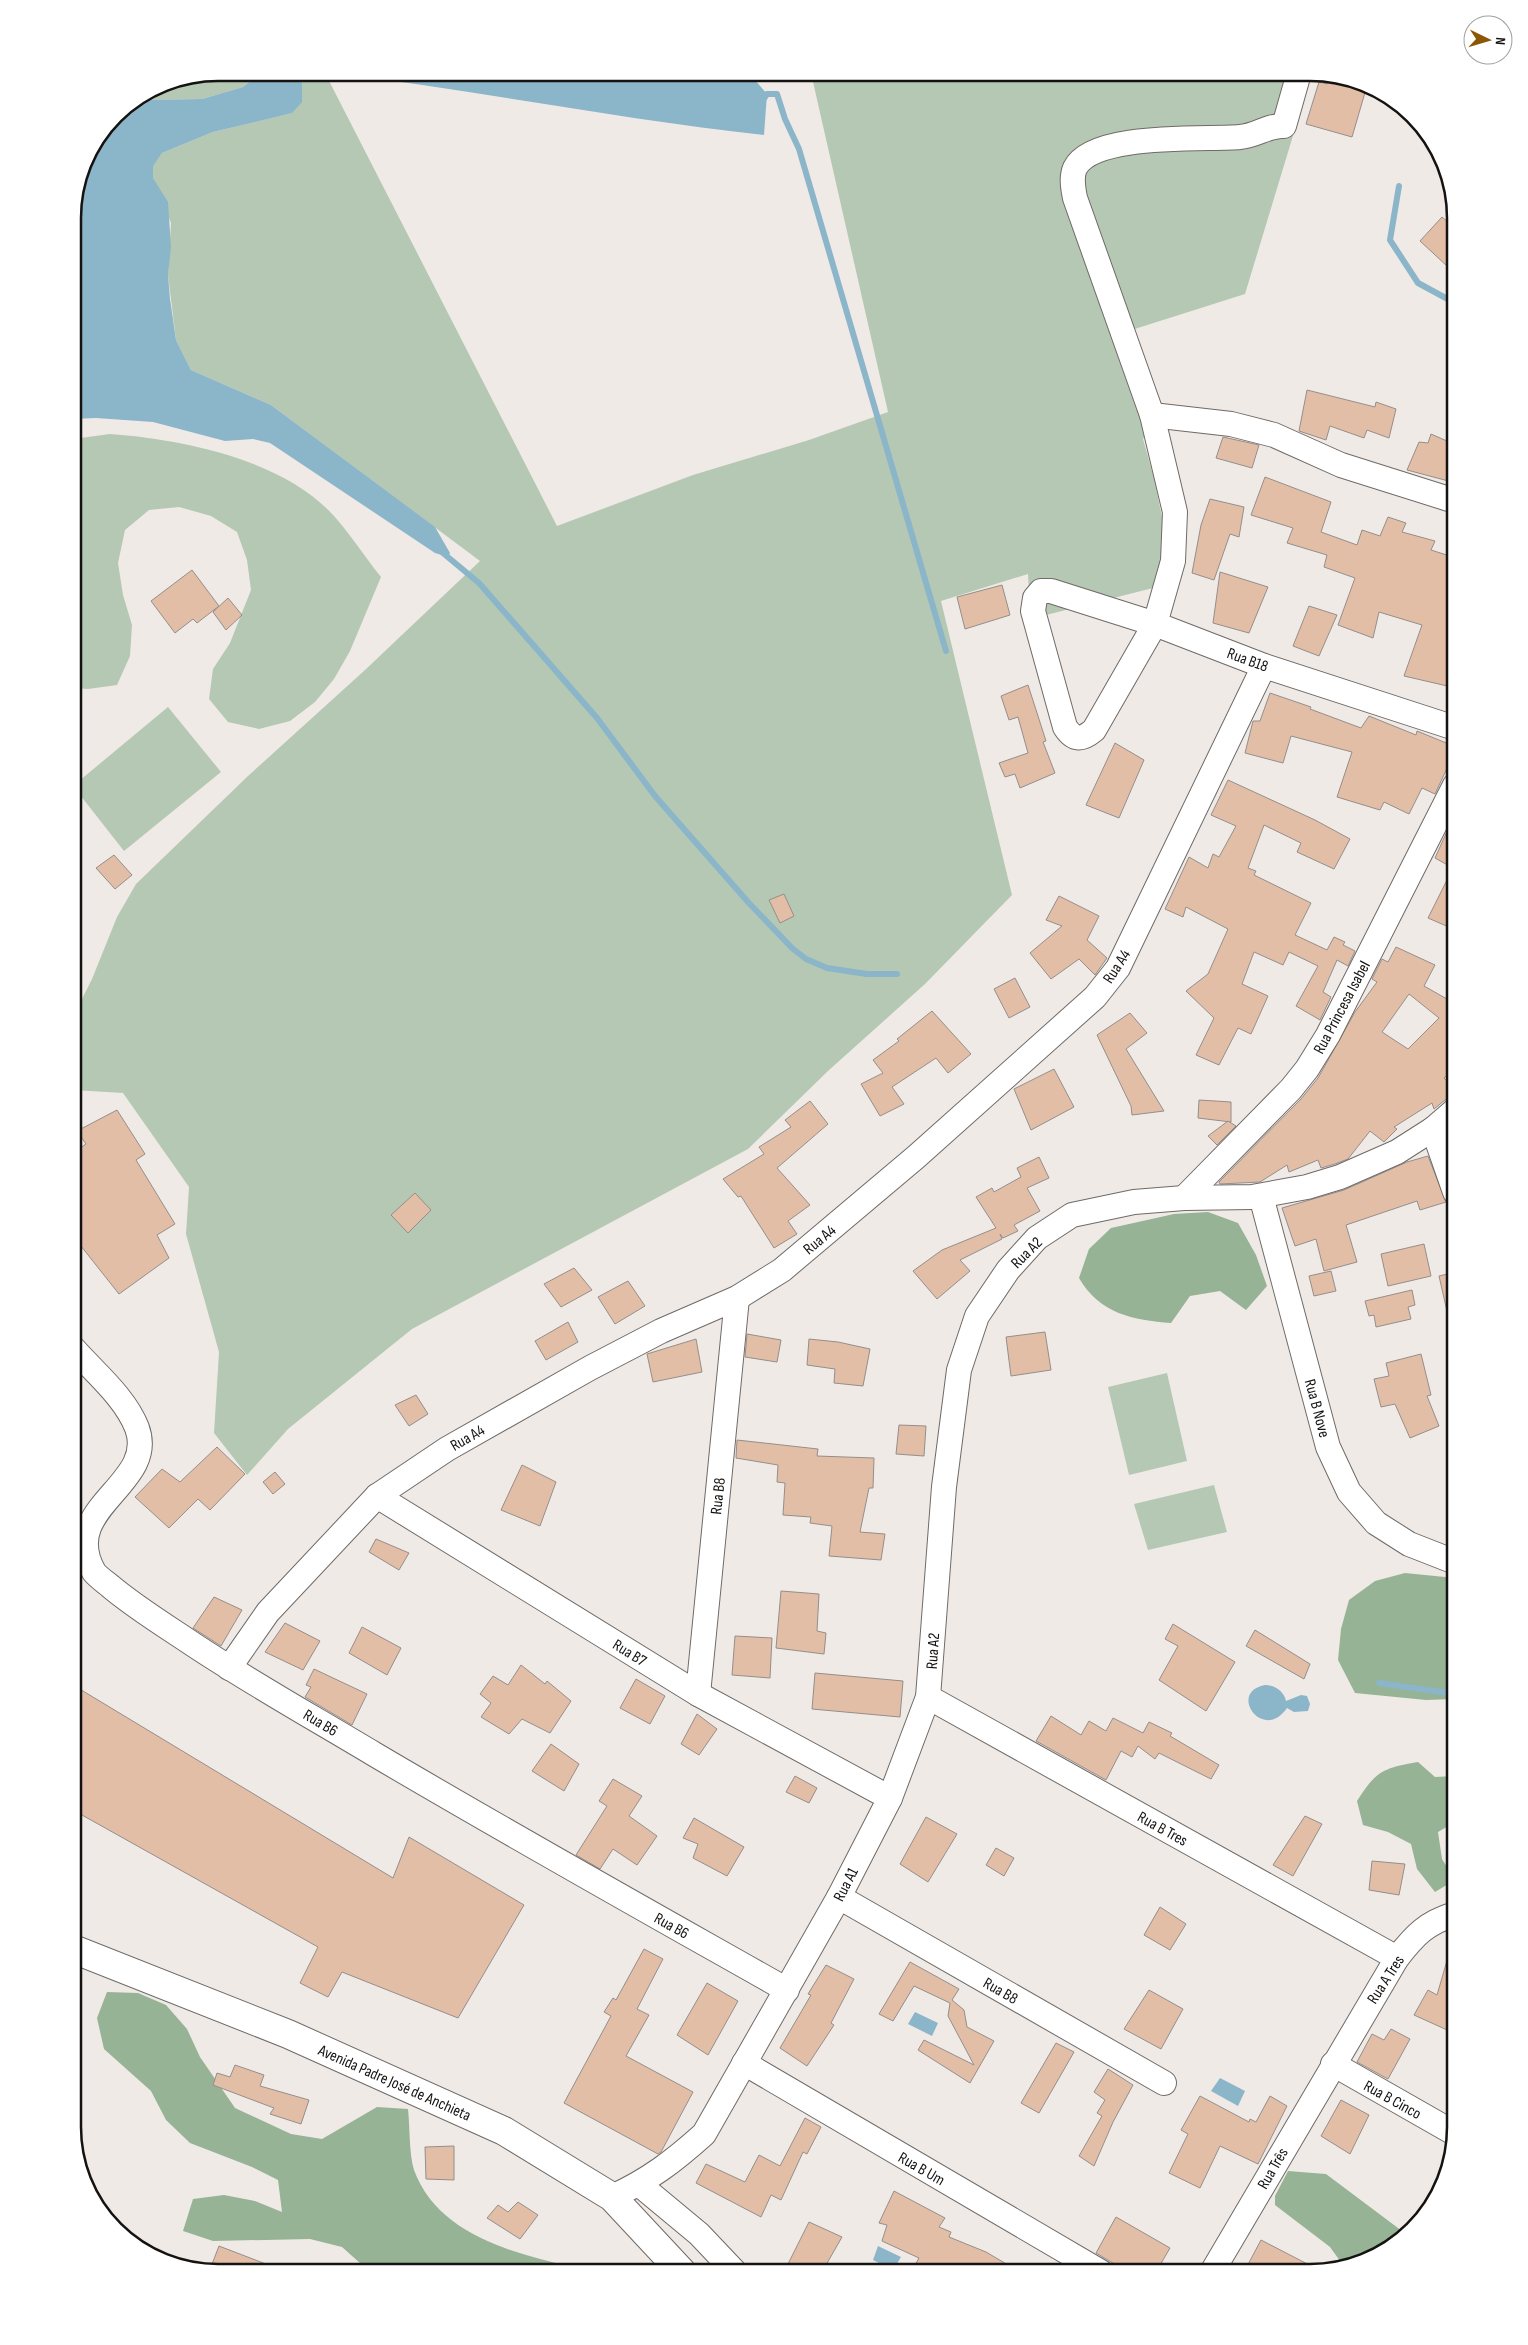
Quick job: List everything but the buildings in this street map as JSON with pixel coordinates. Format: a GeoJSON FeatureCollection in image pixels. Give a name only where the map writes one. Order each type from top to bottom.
{"type":"FeatureCollection","features":[{"type":"Feature","properties":{"kind":"main road","name":"Avenida Padre José de Anchieta"},"geometry":{"type":"LineString","coordinates":[[81,1953],[288,2034],[504,2130],[612,2197],[674,2263]]}},
{"type":"Feature","properties":{"kind":"street"},"geometry":{"type":"LineString","coordinates":[[1155,624],[1173,561],[1175,512],[1152,415],[1075,198],[1073,187],[1076,168],[1090,153],[1104,148],[1185,138],[1241,137],[1254,134],[1273,125],[1284,126],[1296,82]]}},
{"type":"Feature","properties":{"kind":"street"},"geometry":{"type":"LineString","coordinates":[[1152,415],[1231,424],[1274,434],[1341,465],[1447,498]]}},
{"type":"Feature","properties":{"kind":"street","name":"Rua B18"},"geometry":{"type":"LineString","coordinates":[[1155,624],[1094,730],[1084,738],[1077,739],[1070,734],[1065,727],[1033,611],[1035,598],[1041,591],[1051,591],[1155,624],[1264,666],[1447,725]]}},
{"type":"Feature","properties":{"kind":"street","name":"Rua A4"},"geometry":{"type":"LineString","coordinates":[[229,1668],[268,1612],[377,1496],[447,1449],[590,1368],[661,1331],[737,1298],[789,1264],[916,1157],[1095,997],[1118,968],[1264,666]]}},
{"type":"Feature","properties":{"kind":"street","name":"Rua Princesa Isabel"},"geometry":{"type":"LineString","coordinates":[[1184,1198],[1291,1089],[1308,1069],[1328,1035],[1447,803]]}},
{"type":"Feature","properties":{"kind":"street","name":"Rua A2"},"geometry":{"type":"LineString","coordinates":[[928,1697],[944,1487],[959,1370],[977,1316],[1008,1270],[1037,1238],[1072,1215],[1134,1202],[1184,1198],[1261,1196],[1307,1187],[1340,1177],[1397,1152],[1433,1129],[1447,1117]]}},
{"type":"Feature","properties":{"kind":"street"},"geometry":{"type":"LineString","coordinates":[[1433,1129],[1447,1167]]}},
{"type":"Feature","properties":{"kind":"street","name":"Rua B Nove"},"geometry":{"type":"LineString","coordinates":[[1261,1196],[1328,1447],[1349,1492],[1376,1523],[1409,1544],[1447,1559]]}},
{"type":"Feature","properties":{"kind":"street","name":"Rua B8"},"geometry":{"type":"LineString","coordinates":[[698,1694],[737,1298]]}},
{"type":"Feature","properties":{"kind":"street","name":"Rua B6"},"geometry":{"type":"LineString","coordinates":[[81,1357],[125,1406],[138,1430],[138,1458],[126,1478],[100,1507],[87,1530],[88,1554],[95,1573],[125,1599],[229,1668],[492,1824],[787,1990]]}},
{"type":"Feature","properties":{"kind":"street","name":"Rua B7"},"geometry":{"type":"LineString","coordinates":[[377,1496],[698,1694],[890,1798]]}},
{"type":"Feature","properties":{"kind":"street","name":"Rua A1"},"geometry":{"type":"LineString","coordinates":[[612,2197],[640,2185],[672,2163],[704,2134],[839,1897],[890,1798],[928,1697]]}},
{"type":"Feature","properties":{"kind":"street","name":"Rua B Tres"},"geometry":{"type":"LineString","coordinates":[[928,1697],[1397,1958]]}},
{"type":"Feature","properties":{"kind":"street","name":"Rua B8"},"geometry":{"type":"LineString","coordinates":[[839,1897],[1164,2083]]}},
{"type":"Feature","properties":{"kind":"street","name":"Rua A Tres"},"geometry":{"type":"LineString","coordinates":[[1333,2064],[1397,1958],[1413,1937],[1436,1920],[1447,1917]]}},
{"type":"Feature","properties":{"kind":"street","name":"Rua B Um"},"geometry":{"type":"LineString","coordinates":[[744,2063],[1087,2264]]}},
{"type":"Feature","properties":{"kind":"street","name":"Rua B Cinco"},"geometry":{"type":"LineString","coordinates":[[1333,2064],[1447,2129]]}},
{"type":"Feature","properties":{"kind":"street","name":"Rua Três"},"geometry":{"type":"LineString","coordinates":[[1217,2264],[1333,2064]]}},
{"type":"Feature","properties":{"kind":"street"},"geometry":{"type":"LineString","coordinates":[[640,2185],[699,2234],[727,2263]]}},
{"type":"Feature","properties":{"kind":"green space"},"geometry":{"type":"Polygon","coordinates":[[[250,81],[243,87],[202,99],[150,100],[174,88],[200,82],[250,81]]]}},
{"type":"Feature","properties":{"kind":"green space"},"geometry":{"type":"Polygon","coordinates":[[[300,81],[329,81],[557,526],[693,475],[809,440],[888,412],[813,82],[1309,82],[1245,294],[1119,334],[1151,427],[1143,439],[1154,478],[1165,532],[1157,587],[1042,616],[1030,607],[1028,574],[941,601],[1012,895],[925,984],[828,1071],[748,1149],[412,1329],[288,1429],[247,1475],[214,1433],[219,1352],[186,1234],[189,1187],[123,1093],[82,1091],[82,1000],[117,917],[136,884],[248,776],[365,670],[480,561],[271,405],[191,370],[176,340],[168,275],[171,223],[153,178],[153,165],[162,153],[213,132],[291,113],[302,83],[300,81]]]}},
{"type":"Feature","properties":{"kind":"green space"},"geometry":{"type":"Polygon","coordinates":[[[110,434],[138,437],[199,447],[230,456],[288,480],[313,497],[334,516],[381,577],[350,651],[334,679],[315,702],[290,721],[259,729],[228,722],[209,699],[213,669],[230,643],[251,590],[247,560],[237,532],[211,516],[179,507],[149,510],[125,530],[118,563],[123,595],[132,625],[130,656],[117,685],[82,689],[82,438],[110,434]]]}},
{"type":"Feature","properties":{"kind":"green space"},"geometry":{"type":"Polygon","coordinates":[[[168,707],[221,772],[124,851],[82,797],[82,779],[168,707]]]}},
{"type":"Feature","properties":{"kind":"green space"},"geometry":{"type":"Polygon","coordinates":[[[1208,1212],[1238,1223],[1256,1255],[1267,1286],[1246,1310],[1220,1291],[1190,1296],[1171,1323],[1144,1320],[1119,1313],[1107,1307],[1087,1290],[1079,1278],[1089,1249],[1111,1228],[1174,1214],[1208,1212]]]}},
{"type":"Feature","properties":{"kind":"green space"},"geometry":{"type":"Polygon","coordinates":[[[1167,1373],[1187,1461],[1129,1475],[1108,1387],[1167,1373]]]}},
{"type":"Feature","properties":{"kind":"green space"},"geometry":{"type":"Polygon","coordinates":[[[1214,1485],[1227,1532],[1148,1550],[1134,1504],[1214,1485]]]}},
{"type":"Feature","properties":{"kind":"green space"},"geometry":{"type":"Polygon","coordinates":[[[1405,1573],[1447,1577],[1447,1699],[1426,1700],[1355,1693],[1338,1660],[1341,1629],[1349,1600],[1375,1581],[1405,1573]]]}},
{"type":"Feature","properties":{"kind":"green space"},"geometry":{"type":"Polygon","coordinates":[[[1418,1762],[1435,1777],[1447,1776],[1447,1827],[1438,1832],[1442,1859],[1447,1867],[1447,1885],[1435,1892],[1417,1869],[1411,1844],[1388,1832],[1363,1825],[1357,1801],[1375,1777],[1396,1766],[1418,1762]]]}},
{"type":"Feature","properties":{"kind":"green space"},"geometry":{"type":"Polygon","coordinates":[[[107,1992],[138,1993],[166,2005],[187,2029],[200,2057],[235,2108],[291,2134],[322,2139],[377,2107],[408,2109],[412,2164],[425,2192],[440,2210],[458,2225],[501,2247],[558,2263],[360,2263],[342,2247],[310,2239],[213,2241],[183,2231],[193,2199],[224,2195],[255,2201],[282,2212],[278,2180],[252,2167],[190,2143],[166,2120],[151,2091],[104,2049],[97,2018],[107,1992]]]}},
{"type":"Feature","properties":{"kind":"green space"},"geometry":{"type":"Polygon","coordinates":[[[1288,2171],[1326,2174],[1400,2230],[1371,2250],[1340,2260],[1330,2247],[1275,2205],[1275,2196],[1288,2171]]]}},
{"type":"Feature","properties":{"kind":"water"},"geometry":{"type":"Polygon","coordinates":[[[250,81],[300,81],[302,83],[302,102],[292,113],[213,132],[162,153],[153,166],[153,178],[168,202],[171,247],[168,275],[176,340],[191,370],[271,405],[435,527],[450,553],[448,557],[435,553],[270,443],[253,439],[225,441],[153,422],[82,419],[82,200],[95,157],[109,135],[121,121],[135,109],[150,100],[202,99],[243,87],[250,81]]]}},
{"type":"Feature","properties":{"kind":"water"},"geometry":{"type":"Polygon","coordinates":[[[393,81],[756,81],[767,94],[764,135],[656,121],[393,81]]]}},
{"type":"Feature","properties":{"kind":"water"},"geometry":{"type":"Polygon","coordinates":[[[1265,1685],[1278,1689],[1286,1701],[1301,1695],[1307,1696],[1310,1704],[1308,1711],[1294,1712],[1287,1708],[1278,1717],[1268,1720],[1259,1718],[1249,1705],[1249,1696],[1254,1689],[1265,1685]]]}},
{"type":"Feature","properties":{"kind":"water"},"geometry":{"type":"Polygon","coordinates":[[[915,2012],[938,2023],[932,2036],[908,2024],[915,2012]]]}},
{"type":"Feature","properties":{"kind":"water"},"geometry":{"type":"Polygon","coordinates":[[[1220,2078],[1245,2091],[1238,2106],[1211,2091],[1220,2078]]]}},
{"type":"Feature","properties":{"kind":"water"},"geometry":{"type":"Polygon","coordinates":[[[878,2246],[901,2257],[897,2264],[880,2264],[873,2260],[878,2246]]]}},
{"type":"Feature","properties":{"kind":"waterway"},"geometry":{"type":"LineString","coordinates":[[763,100],[767,94],[777,94],[785,119],[799,149],[946,651]]}},
{"type":"Feature","properties":{"kind":"waterway"},"geometry":{"type":"LineString","coordinates":[[1399,186],[1390,240],[1418,283],[1447,299]]}},
{"type":"Feature","properties":{"kind":"waterway"},"geometry":{"type":"LineString","coordinates":[[443,553],[479,583],[597,718],[655,796],[748,902],[792,948],[806,959],[827,968],[867,974],[897,974]]}},
{"type":"Feature","properties":{"kind":"waterway"},"geometry":{"type":"LineString","coordinates":[[1379,1683],[1447,1693]]}}]}
